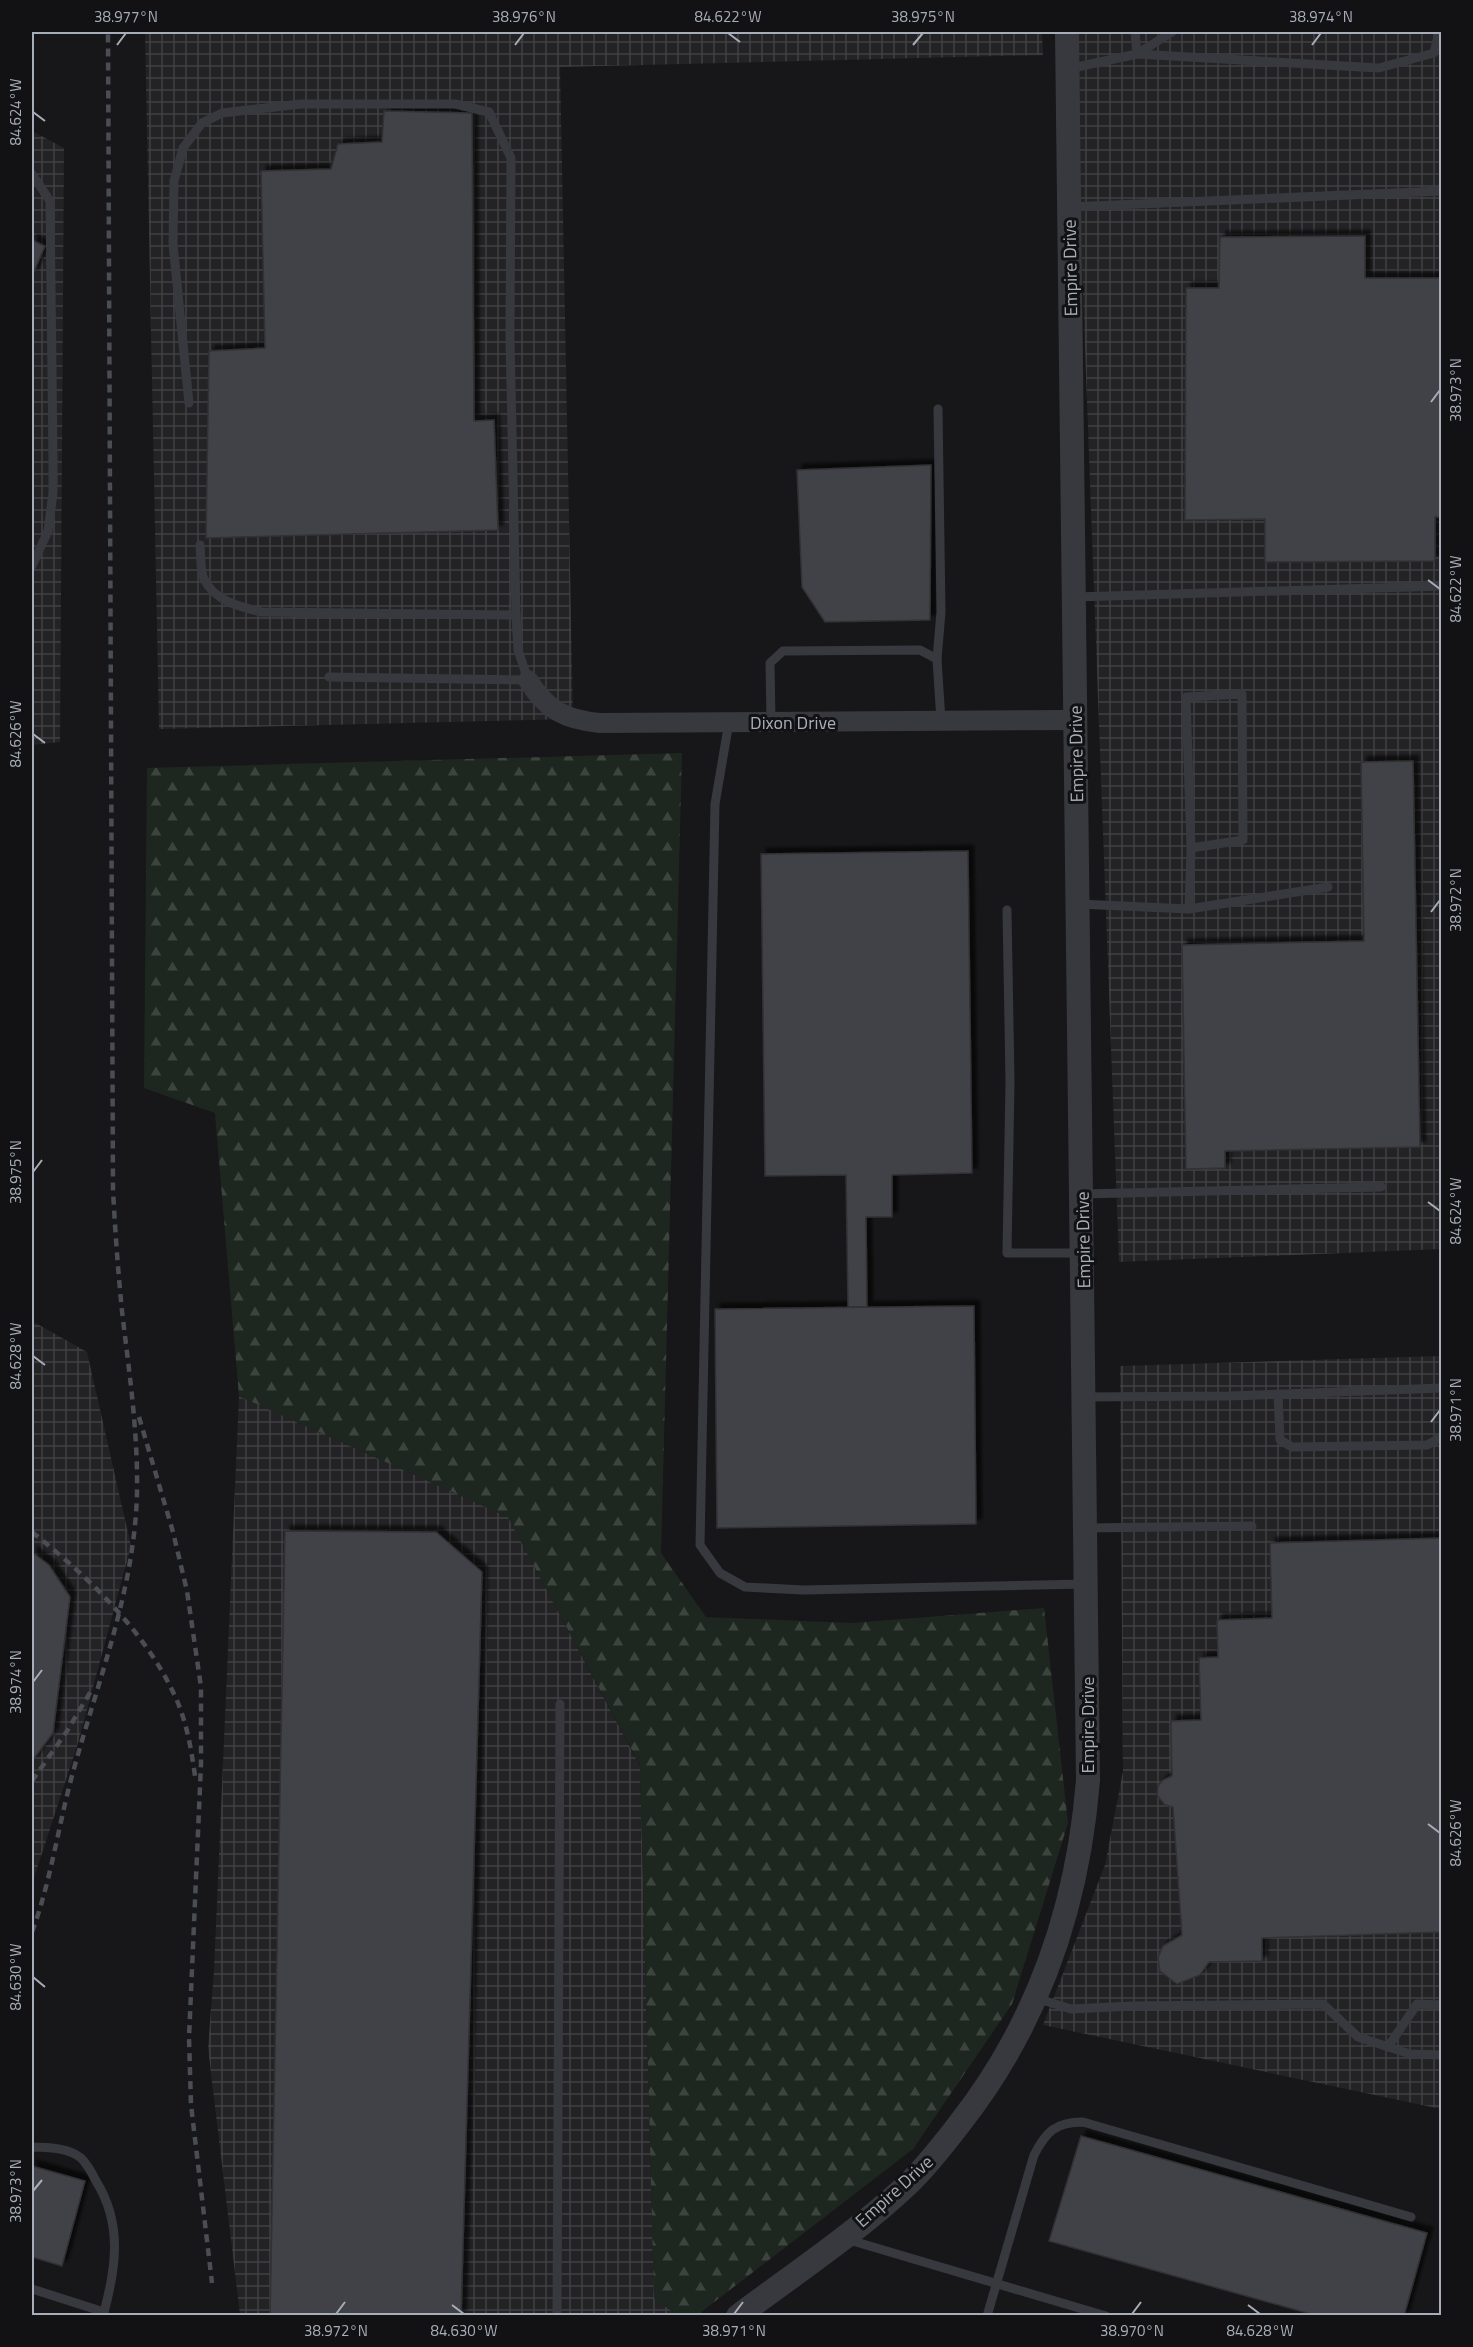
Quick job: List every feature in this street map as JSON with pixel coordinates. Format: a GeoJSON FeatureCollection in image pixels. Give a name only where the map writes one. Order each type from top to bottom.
{"type":"FeatureCollection","features":[{"type":"Feature","properties":{"kind":"street","name":"Empire Drive"},"geometry":{"type":"LineString","coordinates":[[738,2316],[842,2238],[907,2185],[975,2104],[1020,2033],[1057,1945],[1070,1900],[1085,1819],[1088,1780],[1085,1397],[1067,32]]}},
{"type":"Feature","properties":{"kind":"street","name":"Dixon Drive"},"geometry":{"type":"LineString","coordinates":[[528,680],[546,705],[579,722],[1075,720]]}},
{"type":"Feature","properties":{"kind":"lane"},"geometry":{"type":"LineString","coordinates":[[1135,32],[1137,54]]}},
{"type":"Feature","properties":{"kind":"lane"},"geometry":{"type":"LineString","coordinates":[[1137,54],[1172,32]]}},
{"type":"Feature","properties":{"kind":"lane"},"geometry":{"type":"LineString","coordinates":[[1068,69],[1137,54],[1379,68],[1434,53],[1439,32]]}},
{"type":"Feature","properties":{"kind":"lane"},"geometry":{"type":"LineString","coordinates":[[189,403],[173,244],[174,181],[183,147],[202,123],[222,113],[301,104],[455,104],[489,112],[511,158],[510,338],[516,615],[518,650],[528,680],[329,677]]}},
{"type":"Feature","properties":{"kind":"lane"},"geometry":{"type":"LineString","coordinates":[[32,174],[50,201],[53,493],[48,531],[32,566]]}},
{"type":"Feature","properties":{"kind":"lane"},"geometry":{"type":"LineString","coordinates":[[1069,207],[1442,191]]}},
{"type":"Feature","properties":{"kind":"lane"},"geometry":{"type":"LineString","coordinates":[[938,409],[941,612],[937,660],[941,721]]}},
{"type":"Feature","properties":{"kind":"lane"},"geometry":{"type":"LineString","coordinates":[[200,545],[203,579],[216,594],[236,606],[262,612],[516,615]]}},
{"type":"Feature","properties":{"kind":"lane"},"geometry":{"type":"LineString","coordinates":[[1074,597],[1442,586]]}},
{"type":"Feature","properties":{"kind":"lane"},"geometry":{"type":"LineString","coordinates":[[771,722],[770,663],[783,651],[920,650],[937,660]]}},
{"type":"Feature","properties":{"kind":"lane"},"geometry":{"type":"LineString","coordinates":[[1189,909],[1191,848],[1186,697],[1242,694],[1243,840],[1191,848]]}},
{"type":"Feature","properties":{"kind":"lane"},"geometry":{"type":"LineString","coordinates":[[729,722],[716,804],[700,1545],[720,1573],[746,1587],[803,1590],[1086,1584]]}},
{"type":"Feature","properties":{"kind":"lane"},"geometry":{"type":"LineString","coordinates":[[1078,904],[1189,909],[1328,887]]}},
{"type":"Feature","properties":{"kind":"lane"},"geometry":{"type":"LineString","coordinates":[[1007,910],[1011,1081],[1007,1253],[1083,1253]]}},
{"type":"Feature","properties":{"kind":"lane"},"geometry":{"type":"LineString","coordinates":[[1082,1194],[1381,1187]]}},
{"type":"Feature","properties":{"kind":"lane"},"geometry":{"type":"LineString","coordinates":[[1085,1397],[1278,1394],[1442,1388]]}},
{"type":"Feature","properties":{"kind":"lane"},"geometry":{"type":"LineString","coordinates":[[1278,1394],[1280,1440],[1292,1447],[1427,1445],[1442,1437]]}},
{"type":"Feature","properties":{"kind":"lane"},"geometry":{"type":"LineString","coordinates":[[1086,1528],[1252,1526]]}},
{"type":"Feature","properties":{"kind":"lane"},"geometry":{"type":"LineString","coordinates":[[557,2316],[560,1704]]}},
{"type":"Feature","properties":{"kind":"lane"},"geometry":{"type":"LineString","coordinates":[[1036,1998],[1071,2009],[1323,2004],[1358,2037],[1410,2054],[1442,2055]]}},
{"type":"Feature","properties":{"kind":"lane"},"geometry":{"type":"LineString","coordinates":[[1388,2047],[1417,2004],[1442,2005]]}},
{"type":"Feature","properties":{"kind":"lane"},"geometry":{"type":"LineString","coordinates":[[987,2316],[1034,2156],[1044,2137],[1057,2126],[1069,2122],[1083,2122],[1411,2217]]}},
{"type":"Feature","properties":{"kind":"lane"},"geometry":{"type":"LineString","coordinates":[[32,2147],[59,2148],[80,2158],[103,2192],[115,2234],[113,2279],[104,2314],[32,2289]]}},
{"type":"Feature","properties":{"kind":"lane"},"geometry":{"type":"LineString","coordinates":[[842,2238],[1106,2316]]}},
{"type":"Feature","properties":{"kind":"shaded area"},"geometry":{"type":"Polygon","coordinates":[[[145,32],[1042,32],[1043,55],[560,67],[573,719],[159,729],[145,32]]]}},
{"type":"Feature","properties":{"kind":"shaded area"},"geometry":{"type":"Polygon","coordinates":[[[1078,32],[1441,32],[1441,1249],[1119,1262],[1076,106],[1078,32]]]}},
{"type":"Feature","properties":{"kind":"shaded area"},"geometry":{"type":"Polygon","coordinates":[[[32,131],[64,148],[60,742],[32,745],[32,131]]]}},
{"type":"Feature","properties":{"kind":"shaded area"},"geometry":{"type":"Polygon","coordinates":[[[32,1321],[87,1352],[131,1546],[78,1743],[32,1884],[32,1321]]]}},
{"type":"Feature","properties":{"kind":"shaded area"},"geometry":{"type":"Polygon","coordinates":[[[1441,1356],[1441,2109],[1043,2025],[1105,1865],[1123,1771],[1120,1366],[1441,1356]]]}},
{"type":"Feature","properties":{"kind":"shaded area"},"geometry":{"type":"Polygon","coordinates":[[[239,1396],[508,1517],[640,1766],[654,2298],[677,2315],[240,2315],[208,2048],[214,1970],[239,1396]]]}},
{"type":"Feature","properties":{"kind":"green space"},"geometry":{"type":"Polygon","coordinates":[[[682,753],[661,1553],[706,1617],[851,1623],[1044,1608],[1068,1823],[1012,2004],[913,2149],[696,2316],[677,2315],[654,2298],[640,1765],[508,1517],[239,1396],[215,1113],[144,1088],[147,768],[682,753]]]}},
{"type":"Feature","properties":{"kind":"building"},"geometry":{"type":"Polygon","coordinates":[[[384,111],[472,113],[474,421],[494,420],[498,530],[206,538],[209,351],[265,348],[261,171],[331,169],[338,144],[382,142],[384,111]]]}},
{"type":"Feature","properties":{"kind":"building"},"geometry":{"type":"Polygon","coordinates":[[[1365,236],[1365,278],[1442,278],[1442,517],[1435,517],[1435,561],[1265,562],[1265,519],[1185,520],[1186,288],[1219,288],[1220,237],[1365,236]]]}},
{"type":"Feature","properties":{"kind":"building"},"geometry":{"type":"Polygon","coordinates":[[[32,240],[45,246],[32,276],[32,240]]]}},
{"type":"Feature","properties":{"kind":"building"},"geometry":{"type":"Polygon","coordinates":[[[931,465],[930,620],[825,622],[802,587],[797,470],[931,465]]]}},
{"type":"Feature","properties":{"kind":"building"},"geometry":{"type":"Polygon","coordinates":[[[1413,761],[1420,1147],[1225,1151],[1225,1168],[1186,1169],[1182,945],[1364,941],[1361,762],[1413,761]]]}},
{"type":"Feature","properties":{"kind":"building"},"geometry":{"type":"Polygon","coordinates":[[[968,851],[972,1173],[892,1175],[892,1217],[866,1217],[867,1307],[848,1307],[846,1175],[765,1176],[761,854],[968,851]]]}},
{"type":"Feature","properties":{"kind":"building"},"geometry":{"type":"Polygon","coordinates":[[[974,1306],[976,1524],[717,1528],[715,1309],[974,1306]]]}},
{"type":"Feature","properties":{"kind":"building"},"geometry":{"type":"Polygon","coordinates":[[[285,1531],[436,1532],[482,1572],[461,2316],[270,2316],[285,1531]]]}},
{"type":"Feature","properties":{"kind":"building"},"geometry":{"type":"Polygon","coordinates":[[[1442,1538],[1442,1932],[1262,1938],[1262,1961],[1209,1962],[1200,1975],[1177,1984],[1160,1971],[1158,1958],[1163,1946],[1182,1935],[1173,1807],[1165,1805],[1157,1795],[1158,1786],[1163,1780],[1172,1776],[1171,1721],[1201,1720],[1199,1658],[1218,1657],[1217,1620],[1272,1618],[1270,1543],[1442,1538]]]}},
{"type":"Feature","properties":{"kind":"building"},"geometry":{"type":"Polygon","coordinates":[[[32,1552],[49,1565],[70,1597],[53,1733],[32,1761],[32,1552]]]}},
{"type":"Feature","properties":{"kind":"building"},"geometry":{"type":"Polygon","coordinates":[[[1081,2136],[1427,2233],[1404,2316],[1318,2316],[1049,2241],[1081,2136]]]}},
{"type":"Feature","properties":{"kind":"building"},"geometry":{"type":"Polygon","coordinates":[[[32,2166],[85,2181],[62,2266],[32,2257],[32,2166]]]}},
{"type":"Feature","properties":{"kind":"railway"},"geometry":{"type":"LineString","coordinates":[[32,1932],[45,1891],[75,1765],[115,1630],[130,1562],[137,1492],[135,1424],[121,1296],[113,1189],[108,32]]}},
{"type":"Feature","properties":{"kind":"railway"},"geometry":{"type":"LineString","coordinates":[[139,1417],[173,1532],[187,1591],[201,1687],[201,1764],[189,2038],[191,2105],[212,2283]]}},
{"type":"Feature","properties":{"kind":"railway"},"geometry":{"type":"LineString","coordinates":[[32,1532],[73,1566],[112,1604],[146,1646],[173,1692],[185,1722],[195,1776]]}},
{"type":"Feature","properties":{"kind":"railway"},"geometry":{"type":"LineString","coordinates":[[32,1781],[67,1731],[91,1691]]}}]}
